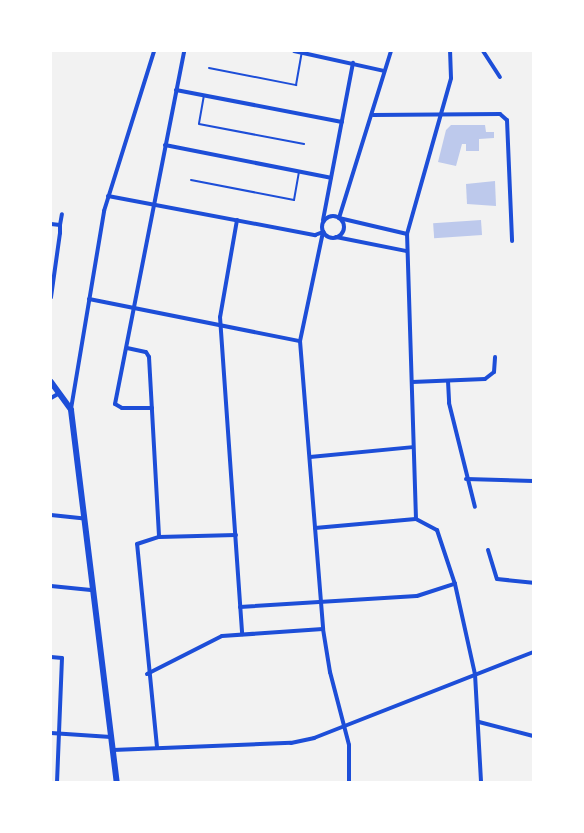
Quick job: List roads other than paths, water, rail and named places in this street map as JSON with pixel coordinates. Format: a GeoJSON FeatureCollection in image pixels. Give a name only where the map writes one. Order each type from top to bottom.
{"type":"FeatureCollection","features":[{"type":"Feature","properties":{"kind":"main road"},"geometry":{"type":"LineString","coordinates":[[51,382],[71,410],[82,518],[117,782]]}},
{"type":"Feature","properties":{"kind":"street"},"geometry":{"type":"LineString","coordinates":[[71,410],[108,196],[154,51]]}},
{"type":"Feature","properties":{"kind":"street"},"geometry":{"type":"LineString","coordinates":[[152,408],[116,407],[184,51]]}},
{"type":"Feature","properties":{"kind":"street"},"geometry":{"type":"LineString","coordinates":[[294,51],[384,71]]}},
{"type":"Feature","properties":{"kind":"street"},"geometry":{"type":"LineString","coordinates":[[336,237],[343,230],[339,218],[373,115],[391,51]]}},
{"type":"Feature","properties":{"kind":"street"},"geometry":{"type":"LineString","coordinates":[[416,519],[406,234],[450,78],[450,51]]}},
{"type":"Feature","properties":{"kind":"street"},"geometry":{"type":"LineString","coordinates":[[483,51],[500,77]]}},
{"type":"Feature","properties":{"kind":"street"},"geometry":{"type":"LineString","coordinates":[[349,782],[350,745],[330,672],[323,629],[300,341],[323,232],[323,220],[353,63]]}},
{"type":"Feature","properties":{"kind":"street"},"geometry":{"type":"LineString","coordinates":[[176,90],[342,122]]}},
{"type":"Feature","properties":{"kind":"street"},"geometry":{"type":"LineString","coordinates":[[373,115],[500,114],[507,120],[512,241]]}},
{"type":"Feature","properties":{"kind":"street"},"geometry":{"type":"LineString","coordinates":[[165,145],[331,178]]}},
{"type":"Feature","properties":{"kind":"street"},"geometry":{"type":"LineString","coordinates":[[108,196],[315,235],[323,232],[336,237],[406,251]]}},
{"type":"Feature","properties":{"kind":"street"},"geometry":{"type":"LineString","coordinates":[[51,297],[62,214]]}},
{"type":"Feature","properties":{"kind":"street"},"geometry":{"type":"LineString","coordinates":[[323,220],[329,216],[406,234]]}},
{"type":"Feature","properties":{"kind":"street"},"geometry":{"type":"LineString","coordinates":[[237,220],[220,325],[242,634]]}},
{"type":"Feature","properties":{"kind":"street"},"geometry":{"type":"LineString","coordinates":[[51,224],[60,225]]}},
{"type":"Feature","properties":{"kind":"street"},"geometry":{"type":"LineString","coordinates":[[89,299],[300,341]]}},
{"type":"Feature","properties":{"kind":"street"},"geometry":{"type":"LineString","coordinates":[[127,348],[146,352],[149,357],[159,537]]}},
{"type":"Feature","properties":{"kind":"street"},"geometry":{"type":"LineString","coordinates":[[412,382],[492,377],[495,357]]}},
{"type":"Feature","properties":{"kind":"street"},"geometry":{"type":"LineString","coordinates":[[448,381],[466,479],[475,507]]}},
{"type":"Feature","properties":{"kind":"street"},"geometry":{"type":"LineString","coordinates":[[51,398],[58,394]]}},
{"type":"Feature","properties":{"kind":"street"},"geometry":{"type":"LineString","coordinates":[[310,457],[413,447]]}},
{"type":"Feature","properties":{"kind":"street"},"geometry":{"type":"LineString","coordinates":[[466,479],[533,481]]}},
{"type":"Feature","properties":{"kind":"street"},"geometry":{"type":"LineString","coordinates":[[51,515],[82,518]]}},
{"type":"Feature","properties":{"kind":"street"},"geometry":{"type":"LineString","coordinates":[[315,528],[416,519],[437,530],[455,584],[475,674],[481,782]]}},
{"type":"Feature","properties":{"kind":"street"},"geometry":{"type":"LineString","coordinates":[[157,747],[147,674],[137,544],[159,537],[236,535]]}},
{"type":"Feature","properties":{"kind":"street"},"geometry":{"type":"LineString","coordinates":[[488,550],[497,579],[533,583]]}},
{"type":"Feature","properties":{"kind":"street"},"geometry":{"type":"LineString","coordinates":[[240,607],[417,596],[455,584]]}},
{"type":"Feature","properties":{"kind":"street"},"geometry":{"type":"LineString","coordinates":[[51,586],[91,590]]}},
{"type":"Feature","properties":{"kind":"street"},"geometry":{"type":"LineString","coordinates":[[147,674],[222,636],[323,629]]}},
{"type":"Feature","properties":{"kind":"street"},"geometry":{"type":"LineString","coordinates":[[113,750],[291,742],[345,727],[533,652]]}},
{"type":"Feature","properties":{"kind":"street"},"geometry":{"type":"LineString","coordinates":[[51,657],[62,658],[57,782]]}},
{"type":"Feature","properties":{"kind":"street"},"geometry":{"type":"LineString","coordinates":[[479,722],[533,736]]}},
{"type":"Feature","properties":{"kind":"street"},"geometry":{"type":"LineString","coordinates":[[51,733],[111,737]]}},
{"type":"Feature","properties":{"kind":"lane"},"geometry":{"type":"LineString","coordinates":[[209,68],[296,85],[302,52]]}},
{"type":"Feature","properties":{"kind":"lane"},"geometry":{"type":"LineString","coordinates":[[204,95],[199,124],[304,144]]}},
{"type":"Feature","properties":{"kind":"lane"},"geometry":{"type":"LineString","coordinates":[[191,180],[294,200],[299,172]]}}]}
